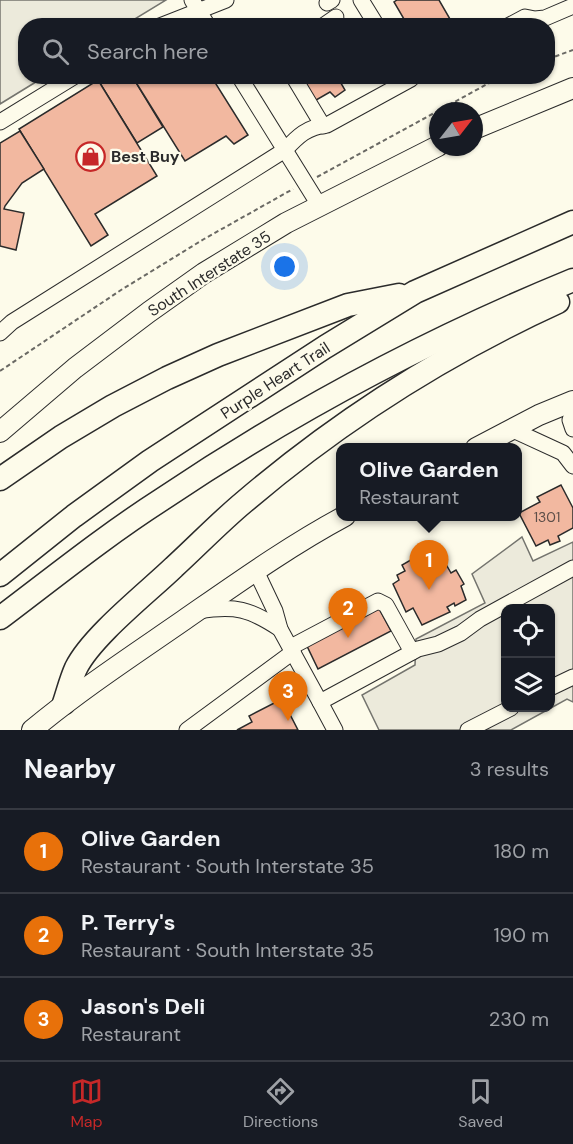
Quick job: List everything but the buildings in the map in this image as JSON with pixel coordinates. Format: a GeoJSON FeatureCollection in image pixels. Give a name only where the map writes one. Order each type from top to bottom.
{"type":"FeatureCollection","features":[{"type":"Feature","properties":{"kind":"highway","name":"Purple Heart Trail"},"geometry":{"type":"LineString","coordinates":[[0,575],[74,516],[150,461],[325,347],[415,292],[573,222]]}},
{"type":"Feature","properties":{"kind":"highway"},"geometry":{"type":"LineString","coordinates":[[0,618],[97,544],[160,500],[234,454],[407,356],[517,303],[573,280]]}},
{"type":"Feature","properties":{"kind":"highway"},"geometry":{"type":"LineString","coordinates":[[0,479],[61,437],[113,406],[218,355],[348,305],[415,292]]}},
{"type":"Feature","properties":{"kind":"highway"},"geometry":{"type":"LineString","coordinates":[[64,703],[77,667],[99,638],[242,503],[320,441],[429,369],[488,335],[573,295]]}},
{"type":"Feature","properties":{"kind":"main road"},"geometry":{"type":"LineString","coordinates":[[483,125],[573,88]]}},
{"type":"Feature","properties":{"kind":"main road","name":"South Interstate 35"},"geometry":{"type":"LineString","coordinates":[[0,432],[75,368],[149,312],[213,268],[319,205],[429,150]]}},
{"type":"Feature","properties":{"kind":"main road"},"geometry":{"type":"LineString","coordinates":[[551,410],[573,386]]}},
{"type":"Feature","properties":{"kind":"main road"},"geometry":{"type":"LineString","coordinates":[[484,443],[573,401]]}},
{"type":"Feature","properties":{"kind":"main road"},"geometry":{"type":"LineString","coordinates":[[32,730],[64,703],[196,612],[256,571],[337,521]]}},
{"type":"Feature","properties":{"kind":"lane"},"geometry":{"type":"LineString","coordinates":[[173,18],[195,5],[226,0]]}},
{"type":"Feature","properties":{"kind":"lane"},"geometry":{"type":"LineString","coordinates":[[361,0],[372,18]]}},
{"type":"Feature","properties":{"kind":"lane"},"geometry":{"type":"LineString","coordinates":[[537,18],[555,7],[573,6]]}},
{"type":"Feature","properties":{"kind":"lane"},"geometry":{"type":"LineString","coordinates":[[0,122],[62,84]]}},
{"type":"Feature","properties":{"kind":"lane"},"geometry":{"type":"LineString","coordinates":[[244,84],[319,205]]}},
{"type":"Feature","properties":{"kind":"lane"},"geometry":{"type":"LineString","coordinates":[[298,84],[323,126]]}},
{"type":"Feature","properties":{"kind":"lane"},"geometry":{"type":"LineString","coordinates":[[0,333],[12,322],[285,150],[300,134],[315,126],[327,125],[400,84]]}},
{"type":"Feature","properties":{"kind":"lane"},"geometry":{"type":"LineString","coordinates":[[573,411],[570,420],[573,429]]}},
{"type":"Feature","properties":{"kind":"lane"},"geometry":{"type":"LineString","coordinates":[[511,429],[563,453],[573,466]]}},
{"type":"Feature","properties":{"kind":"lane"},"geometry":{"type":"LineString","coordinates":[[320,702],[412,652],[438,644],[461,633],[480,619],[573,568]]}},
{"type":"Feature","properties":{"kind":"lane"},"geometry":{"type":"LineString","coordinates":[[256,571],[275,611],[280,629],[335,730]]}},
{"type":"Feature","properties":{"kind":"lane"},"geometry":{"type":"LineString","coordinates":[[187,730],[292,650],[378,601],[386,605],[412,652]]}},
{"type":"Feature","properties":{"kind":"lane"},"geometry":{"type":"LineString","coordinates":[[196,612],[226,607],[258,614],[280,629]]}},
{"type":"Feature","properties":{"kind":"lane"},"geometry":{"type":"LineString","coordinates":[[555,686],[573,677]]}},
{"type":"Feature","properties":{"kind":"lane"},"geometry":{"type":"LineString","coordinates":[[468,730],[503,712]]}},
{"type":"Feature","properties":{"kind":"path"},"geometry":{"type":"LineString","coordinates":[[555,56],[573,50]]}},
{"type":"Feature","properties":{"kind":"path"},"geometry":{"type":"LineString","coordinates":[[316,177],[487,84]]}},
{"type":"Feature","properties":{"kind":"path"},"geometry":{"type":"LineString","coordinates":[[0,371],[121,290],[204,239],[297,187]]}},
{"type":"Feature","properties":{"kind":"shaded area"},"geometry":{"type":"Polygon","coordinates":[[[0,0],[166,0],[136,18],[18,18],[18,84],[33,84],[0,104],[0,0]]]}},
{"type":"Feature","properties":{"kind":"shaded area"},"geometry":{"type":"Polygon","coordinates":[[[522,537],[533,561],[573,542],[573,702],[567,699],[555,706],[555,604],[501,604],[501,712],[544,712],[511,730],[379,730],[362,695],[415,665],[416,639],[485,603],[472,574],[522,537]]]}},
{"type":"Feature","properties":{"kind":"place","name":"Best Buy"},"geometry":{"type":"Point","coordinates":[90,156]}},
{"type":"Feature","properties":{"kind":"place","name":"Olive Garden"},"geometry":{"type":"Point","coordinates":[429,590]}},
{"type":"Feature","properties":{"kind":"place","name":"P. Terry's"},"geometry":{"type":"Point","coordinates":[348,638]}},
{"type":"Feature","properties":{"kind":"place","name":"Jason's Deli"},"geometry":{"type":"Point","coordinates":[288,721]}}]}
